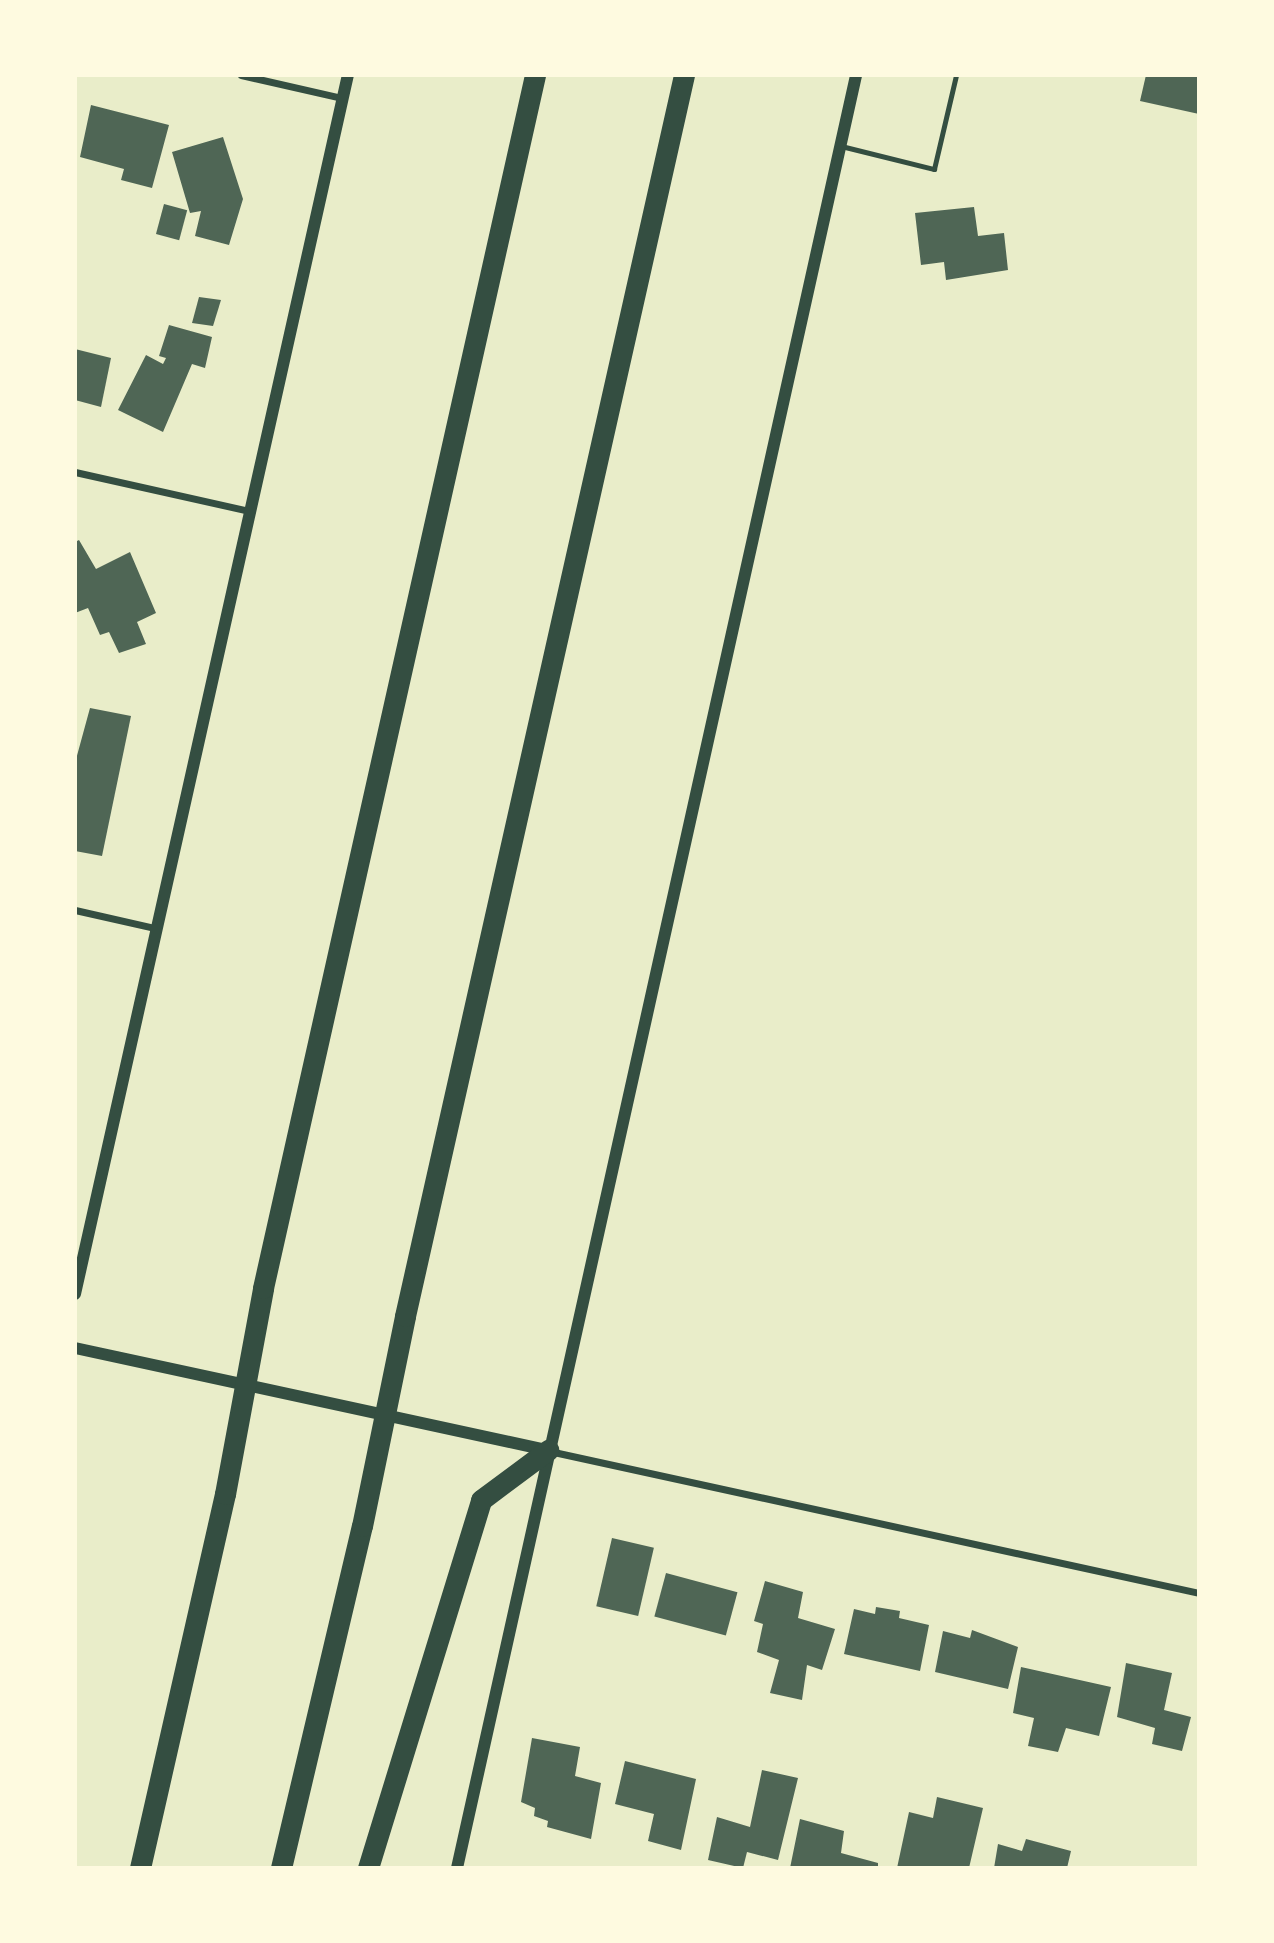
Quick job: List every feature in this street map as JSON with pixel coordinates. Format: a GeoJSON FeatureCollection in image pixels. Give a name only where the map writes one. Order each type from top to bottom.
{"type":"FeatureCollection","features":[{"type":"Feature","properties":{"kind":"highway"},"geometry":{"type":"LineString","coordinates":[[140,1868],[225,1494],[263,1288],[535,75]]}},
{"type":"Feature","properties":{"kind":"highway"},"geometry":{"type":"LineString","coordinates":[[281,1868],[362,1526],[405,1316],[684,75]]}},
{"type":"Feature","properties":{"kind":"highway"},"geometry":{"type":"LineString","coordinates":[[368,1868],[481,1500],[548,1450]]}},
{"type":"Feature","properties":{"kind":"street"},"geometry":{"type":"LineString","coordinates":[[241,75],[342,98]]}},
{"type":"Feature","properties":{"kind":"street"},"geometry":{"type":"LineString","coordinates":[[75,1294],[154,928],[348,75]]}},
{"type":"Feature","properties":{"kind":"street"},"geometry":{"type":"LineString","coordinates":[[457,1868],[856,75]]}},
{"type":"Feature","properties":{"kind":"street"},"geometry":{"type":"LineString","coordinates":[[75,472],[249,511]]}},
{"type":"Feature","properties":{"kind":"street"},"geometry":{"type":"LineString","coordinates":[[75,910],[154,928]]}},
{"type":"Feature","properties":{"kind":"street"},"geometry":{"type":"LineString","coordinates":[[75,1348],[1199,1593]]}},
{"type":"Feature","properties":{"kind":"lane"},"geometry":{"type":"LineString","coordinates":[[840,146],[934,169],[956,75]]}},
{"type":"Feature","properties":{"kind":"building"},"geometry":{"type":"Polygon","coordinates":[[[1146,75],[1199,75],[1199,114],[1140,101],[1146,75]]]}},
{"type":"Feature","properties":{"kind":"building"},"geometry":{"type":"Polygon","coordinates":[[[91,105],[169,125],[152,188],[121,180],[124,169],[80,157],[91,105]]]}},
{"type":"Feature","properties":{"kind":"building"},"geometry":{"type":"Polygon","coordinates":[[[223,137],[243,199],[229,245],[195,236],[201,211],[190,213],[172,152],[223,137]]]}},
{"type":"Feature","properties":{"kind":"building"},"geometry":{"type":"Polygon","coordinates":[[[164,204],[187,210],[179,240],[156,234],[164,204]]]}},
{"type":"Feature","properties":{"kind":"building"},"geometry":{"type":"Polygon","coordinates":[[[974,207],[978,236],[1004,233],[1008,270],[946,280],[944,262],[921,265],[915,213],[974,207]]]}},
{"type":"Feature","properties":{"kind":"building"},"geometry":{"type":"Polygon","coordinates":[[[199,297],[221,300],[213,326],[192,323],[199,297]]]}},
{"type":"Feature","properties":{"kind":"building"},"geometry":{"type":"Polygon","coordinates":[[[169,325],[212,337],[205,368],[192,364],[163,432],[118,410],[146,355],[163,364],[166,358],[159,356],[169,325]]]}},
{"type":"Feature","properties":{"kind":"building"},"geometry":{"type":"Polygon","coordinates":[[[75,349],[111,358],[101,407],[75,400],[75,349]]]}},
{"type":"Feature","properties":{"kind":"building"},"geometry":{"type":"Polygon","coordinates":[[[79,540],[96,569],[130,552],[156,613],[137,622],[146,644],[119,653],[109,632],[100,635],[88,608],[75,613],[75,542],[79,540]]]}},
{"type":"Feature","properties":{"kind":"building"},"geometry":{"type":"Polygon","coordinates":[[[90,708],[131,716],[102,856],[75,851],[75,763],[90,708]]]}},
{"type":"Feature","properties":{"kind":"building"},"geometry":{"type":"Polygon","coordinates":[[[612,1538],[654,1548],[638,1616],[596,1606],[612,1538]]]}},
{"type":"Feature","properties":{"kind":"building"},"geometry":{"type":"Polygon","coordinates":[[[666,1573],[737,1592],[726,1636],[654,1616],[666,1573]]]}},
{"type":"Feature","properties":{"kind":"building"},"geometry":{"type":"Polygon","coordinates":[[[765,1581],[803,1592],[798,1618],[835,1629],[822,1670],[807,1665],[802,1700],[770,1693],[779,1660],[757,1652],[763,1624],[754,1621],[765,1581]]]}},
{"type":"Feature","properties":{"kind":"building"},"geometry":{"type":"Polygon","coordinates":[[[876,1607],[900,1611],[899,1618],[929,1625],[920,1671],[844,1654],[854,1609],[875,1614],[876,1607]]]}},
{"type":"Feature","properties":{"kind":"building"},"geometry":{"type":"Polygon","coordinates":[[[972,1630],[1018,1647],[1008,1689],[935,1672],[943,1631],[970,1638],[972,1630]]]}},
{"type":"Feature","properties":{"kind":"building"},"geometry":{"type":"Polygon","coordinates":[[[1126,1663],[1172,1673],[1164,1710],[1191,1717],[1182,1751],[1152,1744],[1155,1728],[1117,1717],[1126,1663]]]}},
{"type":"Feature","properties":{"kind":"building"},"geometry":{"type":"Polygon","coordinates":[[[1021,1667],[1111,1687],[1099,1736],[1066,1728],[1058,1752],[1028,1746],[1034,1718],[1013,1713],[1021,1667]]]}},
{"type":"Feature","properties":{"kind":"building"},"geometry":{"type":"Polygon","coordinates":[[[532,1738],[580,1747],[575,1776],[601,1783],[591,1839],[547,1827],[548,1821],[534,1816],[535,1808],[521,1802],[532,1738]]]}},
{"type":"Feature","properties":{"kind":"building"},"geometry":{"type":"Polygon","coordinates":[[[625,1761],[696,1779],[681,1850],[648,1841],[654,1814],[615,1804],[625,1761]]]}},
{"type":"Feature","properties":{"kind":"building"},"geometry":{"type":"Polygon","coordinates":[[[762,1770],[798,1778],[778,1860],[747,1852],[743,1868],[708,1860],[717,1817],[750,1827],[762,1770]]]}},
{"type":"Feature","properties":{"kind":"building"},"geometry":{"type":"Polygon","coordinates":[[[937,1797],[983,1808],[969,1868],[897,1868],[909,1812],[933,1818],[937,1797]]]}},
{"type":"Feature","properties":{"kind":"building"},"geometry":{"type":"Polygon","coordinates":[[[800,1819],[844,1831],[841,1853],[878,1863],[878,1868],[790,1868],[800,1819]]]}},
{"type":"Feature","properties":{"kind":"building"},"geometry":{"type":"Polygon","coordinates":[[[1026,1839],[1071,1851],[1067,1868],[994,1868],[998,1844],[1022,1851],[1026,1839]]]}}]}
